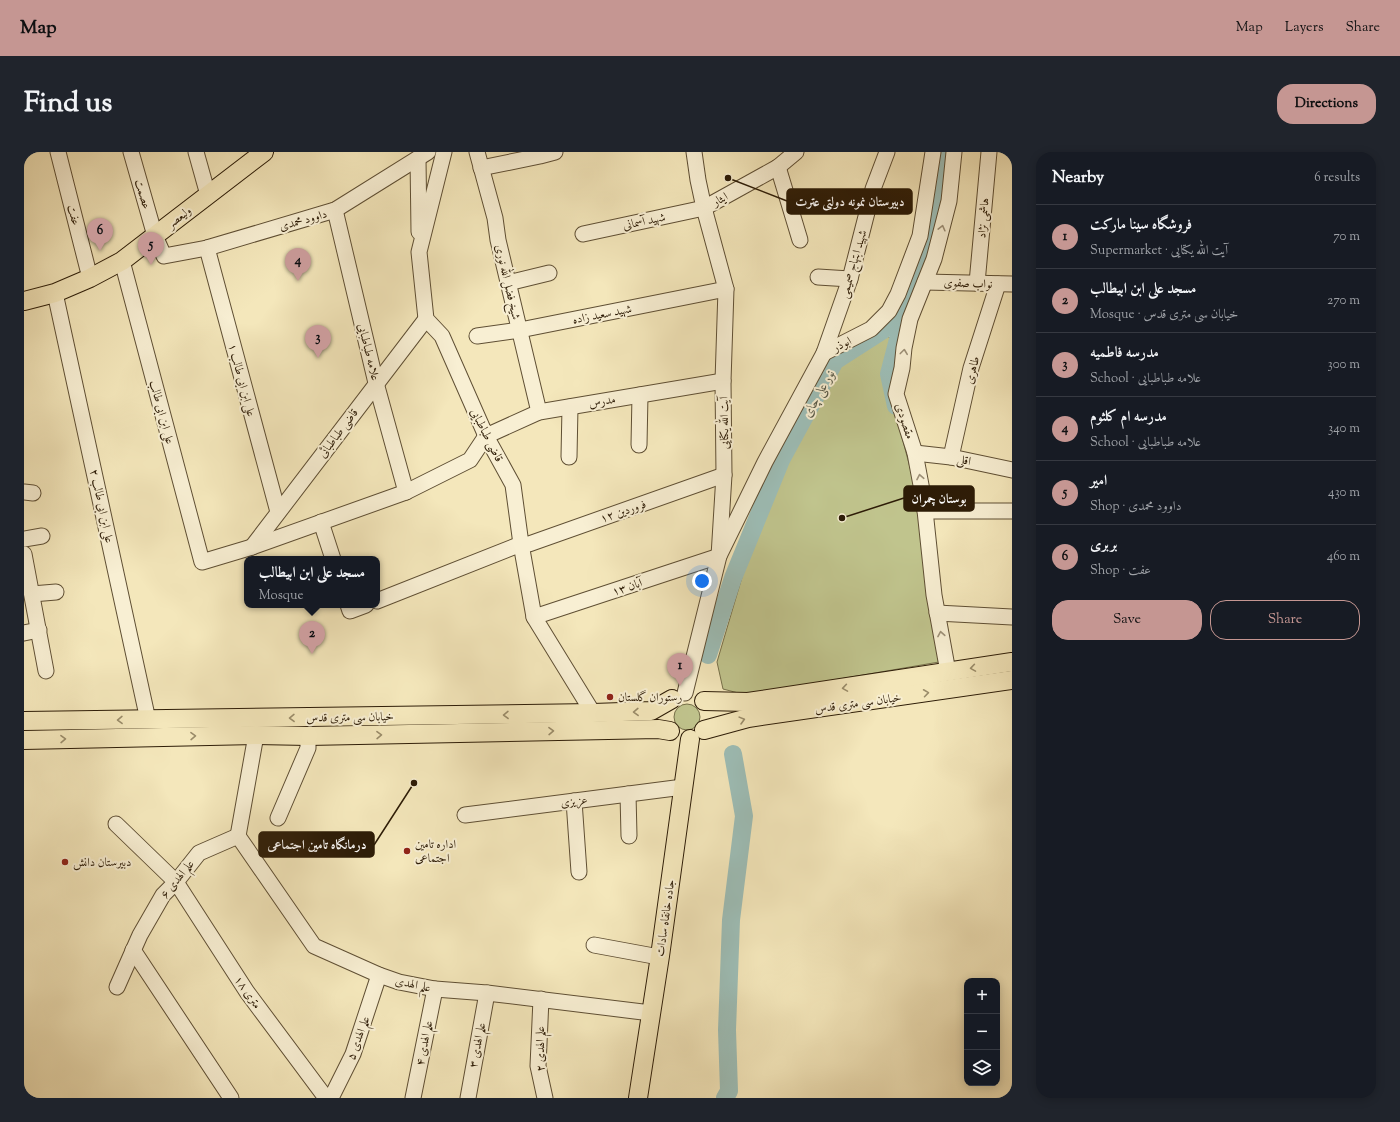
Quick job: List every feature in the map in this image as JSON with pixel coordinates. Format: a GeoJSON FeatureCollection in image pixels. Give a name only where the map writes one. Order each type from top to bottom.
{"type":"FeatureCollection","features":[{"type":"Feature","properties":{"kind":"main road","name":"ولیعصر"},"geometry":{"type":"LineString","coordinates":[[24,301],[55,293],[90,278],[122,261],[264,152]]}},
{"type":"Feature","properties":{"kind":"main road","name":"خیابان سی متری قدس"},"geometry":{"type":"LineString","coordinates":[[704,701],[748,702],[1012,662]]}},
{"type":"Feature","properties":{"kind":"main road","name":"خیابان سی متری قدس"},"geometry":{"type":"LineString","coordinates":[[697,734],[748,718],[1012,680]]}},
{"type":"Feature","properties":{"kind":"main road"},"geometry":{"type":"LineString","coordinates":[[692,694],[704,701],[707,707],[709,719],[697,734],[678,737],[670,731],[664,718],[664,711],[667,704],[678,696],[692,694]]}},
{"type":"Feature","properties":{"kind":"main road","name":"خیابان سی متری قدس"},"geometry":{"type":"LineString","coordinates":[[24,721],[593,714],[651,711],[678,696]]}},
{"type":"Feature","properties":{"kind":"main road"},"geometry":{"type":"LineString","coordinates":[[353,735],[354,718]]}},
{"type":"Feature","properties":{"kind":"main road","name":"خیابان سی متری قدس"},"geometry":{"type":"LineString","coordinates":[[24,740],[256,734],[308,736],[658,729],[670,731]]}},
{"type":"Feature","properties":{"kind":"main road","name":"جاده خانقاه سادات"},"geometry":{"type":"LineString","coordinates":[[638,1098],[683,788],[697,734]]}},
{"type":"Feature","properties":{"kind":"street","name":"عفت"},"geometry":{"type":"LineString","coordinates":[[58,152],[90,278]]}},
{"type":"Feature","properties":{"kind":"street","name":"عصمت"},"geometry":{"type":"LineString","coordinates":[[131,152],[155,236],[164,256]]}},
{"type":"Feature","properties":{"kind":"street"},"geometry":{"type":"LineString","coordinates":[[196,152],[208,195]]}},
{"type":"Feature","properties":{"kind":"street"},"geometry":{"type":"LineString","coordinates":[[420,252],[444,152]]}},
{"type":"Feature","properties":{"kind":"street","name":"شیخ فضل الله نوری"},"geometry":{"type":"LineString","coordinates":[[477,152],[495,218],[498,240],[539,412]]}},
{"type":"Feature","properties":{"kind":"street"},"geometry":{"type":"LineString","coordinates":[[481,168],[555,152]]}},
{"type":"Feature","properties":{"kind":"street","name":"آیت الله یکتایی"},"geometry":{"type":"LineString","coordinates":[[678,696],[719,556],[724,475],[723,381],[726,289],[704,208],[694,152]]}},
{"type":"Feature","properties":{"kind":"street","name":"ایثار"},"geometry":{"type":"LineString","coordinates":[[704,208],[778,167],[796,152]]}},
{"type":"Feature","properties":{"kind":"street","name":"شهید ابتهاج صمیمی"},"geometry":{"type":"LineString","coordinates":[[824,353],[850,279],[869,205],[887,152]]}},
{"type":"Feature","properties":{"kind":"street","name":"ابوذر"},"geometry":{"type":"LineString","coordinates":[[719,556],[765,462],[824,353],[871,329],[889,311],[898,294],[920,236],[933,152]]}},
{"type":"Feature","properties":{"kind":"street","name":"مقصودی"},"geometry":{"type":"LineString","coordinates":[[948,672],[934,595],[925,511],[915,453],[896,394],[910,319],[934,259],[949,201],[954,152]]}},
{"type":"Feature","properties":{"kind":"street","name":"هاشمی نژاد"},"geometry":{"type":"LineString","coordinates":[[977,284],[989,152]]}},
{"type":"Feature","properties":{"kind":"street"},"geometry":{"type":"LineString","coordinates":[[423,156],[420,252],[426,319]]}},
{"type":"Feature","properties":{"kind":"street","name":"داوود محمدی"},"geometry":{"type":"LineString","coordinates":[[164,256],[207,248],[335,210],[423,156]]}},
{"type":"Feature","properties":{"kind":"street"},"geometry":{"type":"LineString","coordinates":[[778,167],[800,240]]}},
{"type":"Feature","properties":{"kind":"street"},"geometry":{"type":"LineString","coordinates":[[841,200],[869,205]]}},
{"type":"Feature","properties":{"kind":"street","name":"شهید آسمانی"},"geometry":{"type":"LineString","coordinates":[[583,234],[704,208]]}},
{"type":"Feature","properties":{"kind":"street","name":"علامه طباطبایی"},"geometry":{"type":"LineString","coordinates":[[335,210],[376,383],[406,492]]}},
{"type":"Feature","properties":{"kind":"street","name":"علی ابن ابی طالب ۱"},"geometry":{"type":"LineString","coordinates":[[207,248],[278,512]]}},
{"type":"Feature","properties":{"kind":"street","name":"علی ابن ابی طالب"},"geometry":{"type":"LineString","coordinates":[[122,261],[202,562],[252,547]]}},
{"type":"Feature","properties":{"kind":"street"},"geometry":{"type":"LineString","coordinates":[[508,283],[548,273]]}},
{"type":"Feature","properties":{"kind":"street"},"geometry":{"type":"LineString","coordinates":[[818,277],[850,279]]}},
{"type":"Feature","properties":{"kind":"street","name":"نواب صفوی"},"geometry":{"type":"LineString","coordinates":[[925,282],[1005,284]]}},
{"type":"Feature","properties":{"kind":"street","name":"طاهری"},"geometry":{"type":"LineString","coordinates":[[951,457],[971,368],[1005,284]]}},
{"type":"Feature","properties":{"kind":"street","name":"شهید سعید زاده"},"geometry":{"type":"LineString","coordinates":[[477,336],[520,330],[726,289]]}},
{"type":"Feature","properties":{"kind":"street","name":"علی ابن ابی طالب ۲"},"geometry":{"type":"LineString","coordinates":[[55,293],[148,720]]}},
{"type":"Feature","properties":{"kind":"street","name":"قاضی طباطبائی"},"geometry":{"type":"LineString","coordinates":[[252,547],[426,319]]}},
{"type":"Feature","properties":{"kind":"street","name":"قاضی طباطبایی"},"geometry":{"type":"LineString","coordinates":[[426,319],[442,336],[486,436],[513,485],[521,544],[534,617],[593,714]]}},
{"type":"Feature","properties":{"kind":"street","name":"مدرس"},"geometry":{"type":"LineString","coordinates":[[486,436],[539,412],[723,381]]}},
{"type":"Feature","properties":{"kind":"street"},"geometry":{"type":"LineString","coordinates":[[639,445],[640,395]]}},
{"type":"Feature","properties":{"kind":"street"},"geometry":{"type":"LineString","coordinates":[[569,457],[570,407]]}},
{"type":"Feature","properties":{"kind":"street"},"geometry":{"type":"LineString","coordinates":[[252,547],[406,492],[470,460],[486,436]]}},
{"type":"Feature","properties":{"kind":"street","name":"اقلی"},"geometry":{"type":"LineString","coordinates":[[915,453],[951,457],[1012,470]]}},
{"type":"Feature","properties":{"kind":"street","name":"۱۲ فروردین"},"geometry":{"type":"LineString","coordinates":[[380,600],[521,544],[529,544],[724,475]]}},
{"type":"Feature","properties":{"kind":"street"},"geometry":{"type":"LineString","coordinates":[[925,511],[1012,511]]}},
{"type":"Feature","properties":{"kind":"street"},"geometry":{"type":"LineString","coordinates":[[321,522],[332,556]]}},
{"type":"Feature","properties":{"kind":"street"},"geometry":{"type":"LineString","coordinates":[[24,539],[42,536]]}},
{"type":"Feature","properties":{"kind":"street"},"geometry":{"type":"LineString","coordinates":[[24,554],[32,594],[31,631],[46,670]]}},
{"type":"Feature","properties":{"kind":"street","name":"۱۳ آبان"},"geometry":{"type":"LineString","coordinates":[[534,617],[719,556]]}},
{"type":"Feature","properties":{"kind":"street"},"geometry":{"type":"LineString","coordinates":[[32,594],[56,592]]}},
{"type":"Feature","properties":{"kind":"street"},"geometry":{"type":"LineString","coordinates":[[349,608],[350,611],[358,608]]}},
{"type":"Feature","properties":{"kind":"street"},"geometry":{"type":"LineString","coordinates":[[937,613],[1012,617]]}},
{"type":"Feature","properties":{"kind":"street"},"geometry":{"type":"LineString","coordinates":[[238,836],[256,734]]}},
{"type":"Feature","properties":{"kind":"street"},"geometry":{"type":"LineString","coordinates":[[278,818],[308,748],[308,736]]}},
{"type":"Feature","properties":{"kind":"street","name":"عزیزی"},"geometry":{"type":"LineString","coordinates":[[465,815],[683,788]]}},
{"type":"Feature","properties":{"kind":"street"},"geometry":{"type":"LineString","coordinates":[[628,794],[629,836]]}},
{"type":"Feature","properties":{"kind":"street"},"geometry":{"type":"LineString","coordinates":[[574,801],[579,872]]}},
{"type":"Feature","properties":{"kind":"street","name":"۱۸ متری"},"geometry":{"type":"LineString","coordinates":[[116,824],[176,882],[247,992],[326,1098]]}},
{"type":"Feature","properties":{"kind":"street","name":"علم الهدی ۶"},"geometry":{"type":"LineString","coordinates":[[117,987],[140,934],[163,895],[176,882],[198,853],[238,836]]}},
{"type":"Feature","properties":{"kind":"street","name":"علم الهدی"},"geometry":{"type":"LineString","coordinates":[[238,836],[314,946],[379,976],[399,982],[435,989],[487,993],[651,1013]]}},
{"type":"Feature","properties":{"kind":"street"},"geometry":{"type":"LineString","coordinates":[[594,944],[659,957]]}},
{"type":"Feature","properties":{"kind":"street"},"geometry":{"type":"LineString","coordinates":[[133,950],[231,1098]]}},
{"type":"Feature","properties":{"kind":"street","name":"علم الهدی ۵"},"geometry":{"type":"LineString","coordinates":[[331,1098],[353,1054],[379,976]]}},
{"type":"Feature","properties":{"kind":"street","name":"علم الهدی ۴"},"geometry":{"type":"LineString","coordinates":[[413,1098],[435,989]]}},
{"type":"Feature","properties":{"kind":"street","name":"علم الهدی ۳"},"geometry":{"type":"LineString","coordinates":[[468,1098],[487,993]]}},
{"type":"Feature","properties":{"kind":"street","name":"علم الهدی ۲"},"geometry":{"type":"LineString","coordinates":[[541,999],[538,1066],[544,1098]]}},
{"type":"Feature","properties":{"kind":"green space"},"geometry":{"type":"Polygon","coordinates":[[[887,335],[895,344],[898,374],[894,407],[922,513],[939,662],[746,695],[723,689],[717,662],[758,523],[835,370],[887,335]]]}},
{"type":"Feature","properties":{"kind":"green space"},"geometry":{"type":"Polygon","coordinates":[[[687,704],[696,708],[700,717],[696,726],[687,730],[678,726],[674,717],[678,708],[687,704]]]}},
{"type":"Feature","properties":{"kind":"waterway","name":"نور علی چای"},"geometry":{"type":"LineString","coordinates":[[708,655],[733,578],[781,460],[835,361],[888,327],[907,303],[941,199],[944,152]]}},
{"type":"Feature","properties":{"kind":"waterway"},"geometry":{"type":"LineString","coordinates":[[896,406],[889,374],[902,324]]}},
{"type":"Feature","properties":{"kind":"waterway"},"geometry":{"type":"LineString","coordinates":[[725,1098],[729,1091],[727,1030],[731,920],[744,816],[733,754]]}},
{"type":"Feature","properties":{"kind":"place","name":"دبیرستان نمونه دولتی عترت"},"geometry":{"type":"Point","coordinates":[728,178]}},
{"type":"Feature","properties":{"kind":"place","name":"بربری"},"geometry":{"type":"Point","coordinates":[100,251]}},
{"type":"Feature","properties":{"kind":"place","name":"امیر"},"geometry":{"type":"Point","coordinates":[151,265]}},
{"type":"Feature","properties":{"kind":"place","name":"مدرسه ام کلثوم"},"geometry":{"type":"Point","coordinates":[298,281]}},
{"type":"Feature","properties":{"kind":"place","name":"مدرسه فاطمیه"},"geometry":{"type":"Point","coordinates":[318,358]}},
{"type":"Feature","properties":{"kind":"place","name":"بوستان چمران"},"geometry":{"type":"Point","coordinates":[842,518]}},
{"type":"Feature","properties":{"kind":"place","name":"مسجد علی ابن ابیطالب"},"geometry":{"type":"Point","coordinates":[312,654]}},
{"type":"Feature","properties":{"kind":"place","name":"فروشگاه سینا مارکت"},"geometry":{"type":"Point","coordinates":[680,686]}},
{"type":"Feature","properties":{"kind":"place","name":"رستوران گلستان"},"geometry":{"type":"Point","coordinates":[610,697]}},
{"type":"Feature","properties":{"kind":"place","name":"درمانگاه تامین اجتماعی"},"geometry":{"type":"Point","coordinates":[414,783]}},
{"type":"Feature","properties":{"kind":"place","name":"اداره تامین اجتماعی"},"geometry":{"type":"Point","coordinates":[407,851]}},
{"type":"Feature","properties":{"kind":"place","name":"دبیرستان دانش"},"geometry":{"type":"Point","coordinates":[65,862]}}]}
